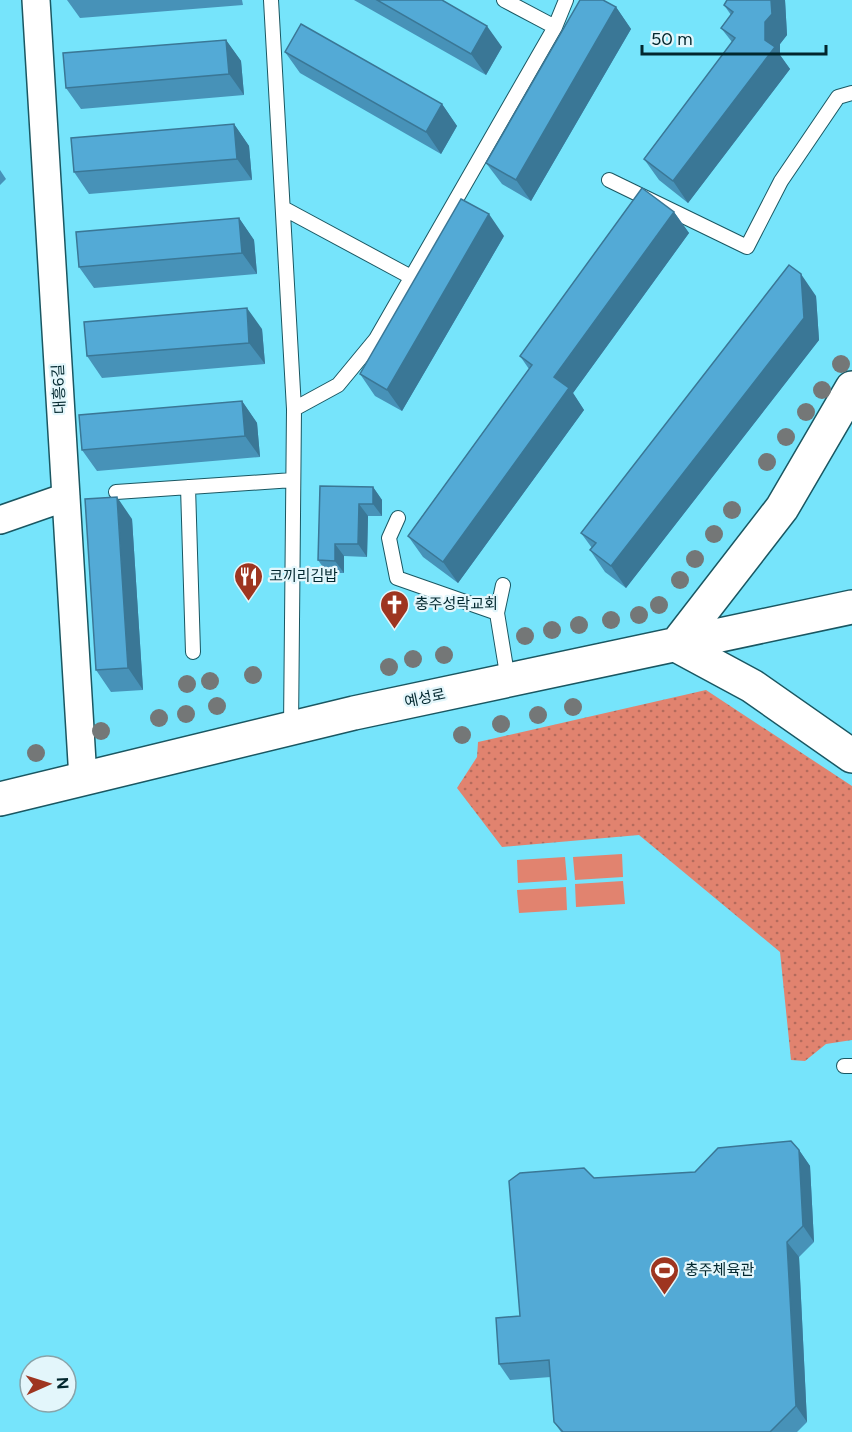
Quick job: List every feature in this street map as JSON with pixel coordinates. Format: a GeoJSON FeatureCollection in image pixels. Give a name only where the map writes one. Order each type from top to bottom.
{"type":"FeatureCollection","features":[{"type":"Feature","properties":{"kind":"street","name":"대흥6길"},"geometry":{"type":"LineString","coordinates":[[36,0],[83,778]]}},
{"type":"Feature","properties":{"kind":"street"},"geometry":{"type":"LineString","coordinates":[[852,388],[782,508],[676,645],[752,686],[852,756]]}},
{"type":"Feature","properties":{"kind":"street"},"geometry":{"type":"LineString","coordinates":[[0,520],[66,497]]}},
{"type":"Feature","properties":{"kind":"street","name":"예성로"},"geometry":{"type":"LineString","coordinates":[[0,799],[508,680],[852,607]]}},
{"type":"Feature","properties":{"kind":"lane"},"geometry":{"type":"LineString","coordinates":[[271,0],[294,409],[291,729]]}},
{"type":"Feature","properties":{"kind":"lane"},"geometry":{"type":"LineString","coordinates":[[504,0],[555,27]]}},
{"type":"Feature","properties":{"kind":"lane"},"geometry":{"type":"LineString","coordinates":[[294,409],[338,385],[376,339],[555,27],[566,0]]}},
{"type":"Feature","properties":{"kind":"lane"},"geometry":{"type":"LineString","coordinates":[[609,180],[747,247],[781,181],[831,107],[838,97],[852,93]]}},
{"type":"Feature","properties":{"kind":"lane"},"geometry":{"type":"LineString","coordinates":[[283,208],[411,277]]}},
{"type":"Feature","properties":{"kind":"lane"},"geometry":{"type":"LineString","coordinates":[[116,492],[293,480]]}},
{"type":"Feature","properties":{"kind":"lane"},"geometry":{"type":"LineString","coordinates":[[188,488],[193,652]]}},
{"type":"Feature","properties":{"kind":"lane"},"geometry":{"type":"LineString","coordinates":[[398,518],[388,538],[397,579],[497,613]]}},
{"type":"Feature","properties":{"kind":"lane"},"geometry":{"type":"LineString","coordinates":[[503,585],[497,613],[508,680]]}},
{"type":"Feature","properties":{"kind":"shaded area"},"geometry":{"type":"Polygon","coordinates":[[[706,690],[852,786],[852,1040],[826,1044],[805,1061],[791,1060],[780,952],[639,835],[502,847],[457,788],[477,757],[478,742],[706,690]]]}},
{"type":"Feature","properties":{"kind":"shaded area"},"geometry":{"type":"Polygon","coordinates":[[[622,854],[623,877],[575,880],[573,857],[622,854]]]}},
{"type":"Feature","properties":{"kind":"shaded area"},"geometry":{"type":"Polygon","coordinates":[[[565,857],[567,880],[518,883],[517,860],[565,857]]]}},
{"type":"Feature","properties":{"kind":"shaded area"},"geometry":{"type":"Polygon","coordinates":[[[623,881],[625,904],[576,907],[575,884],[623,881]]]}},
{"type":"Feature","properties":{"kind":"shaded area"},"geometry":{"type":"Polygon","coordinates":[[[566,887],[567,910],[519,913],[517,890],[566,887]]]}},
{"type":"Feature","properties":{"kind":"building"},"geometry":{"type":"Polygon","coordinates":[[[377,0],[442,0],[487,26],[471,54],[377,0]]]}},
{"type":"Feature","properties":{"kind":"building"},"geometry":{"type":"Polygon","coordinates":[[[580,0],[603,0],[616,7],[516,180],[486,163],[580,0]]]}},
{"type":"Feature","properties":{"kind":"building"},"geometry":{"type":"Polygon","coordinates":[[[727,0],[771,0],[772,14],[765,22],[765,40],[775,47],[673,181],[644,159],[735,38],[721,28],[733,12],[724,5],[727,0]]]}},
{"type":"Feature","properties":{"kind":"building"},"geometry":{"type":"Polygon","coordinates":[[[301,24],[442,104],[426,132],[285,52],[301,24]]]}},
{"type":"Feature","properties":{"kind":"building"},"geometry":{"type":"Polygon","coordinates":[[[226,40],[229,74],[66,88],[63,53],[226,40]]]}},
{"type":"Feature","properties":{"kind":"building"},"geometry":{"type":"Polygon","coordinates":[[[234,124],[237,159],[74,172],[71,138],[234,124]]]}},
{"type":"Feature","properties":{"kind":"building"},"geometry":{"type":"Polygon","coordinates":[[[642,188],[674,212],[554,377],[569,388],[443,562],[408,536],[532,365],[520,356],[642,188]]]}},
{"type":"Feature","properties":{"kind":"building"},"geometry":{"type":"Polygon","coordinates":[[[461,199],[489,214],[387,390],[360,374],[461,199]]]}},
{"type":"Feature","properties":{"kind":"building"},"geometry":{"type":"Polygon","coordinates":[[[239,218],[242,253],[79,267],[76,232],[239,218]]]}},
{"type":"Feature","properties":{"kind":"building"},"geometry":{"type":"Polygon","coordinates":[[[789,265],[801,274],[804,318],[611,566],[590,550],[596,543],[581,533],[789,265]]]}},
{"type":"Feature","properties":{"kind":"building"},"geometry":{"type":"Polygon","coordinates":[[[247,308],[249,343],[87,356],[84,322],[247,308]]]}},
{"type":"Feature","properties":{"kind":"building"},"geometry":{"type":"Polygon","coordinates":[[[242,401],[245,436],[82,450],[79,415],[242,401]]]}},
{"type":"Feature","properties":{"kind":"building"},"geometry":{"type":"Polygon","coordinates":[[[320,486],[373,487],[373,504],[359,504],[358,544],[335,544],[335,561],[318,560],[320,486]]]}},
{"type":"Feature","properties":{"kind":"building"},"geometry":{"type":"Polygon","coordinates":[[[117,497],[128,668],[96,670],[85,499],[117,497]]]}},
{"type":"Feature","properties":{"kind":"building","name":"충주체육관"},"geometry":{"type":"Polygon","coordinates":[[[791,1141],[799,1150],[803,1226],[787,1242],[796,1406],[770,1432],[563,1432],[554,1422],[549,1360],[499,1364],[496,1318],[520,1316],[509,1181],[520,1173],[584,1168],[594,1178],[695,1172],[718,1148],[791,1141]]]}},
{"type":"Feature","properties":{"kind":"place","name":"코끼리김밥"},"geometry":{"type":"Point","coordinates":[248,602]}},
{"type":"Feature","properties":{"kind":"place","name":"충주성락교회"},"geometry":{"type":"Point","coordinates":[394,630]}},
{"type":"Feature","properties":{"kind":"place","name":"충주체육관"},"geometry":{"type":"Point","coordinates":[664,1296]}}]}
